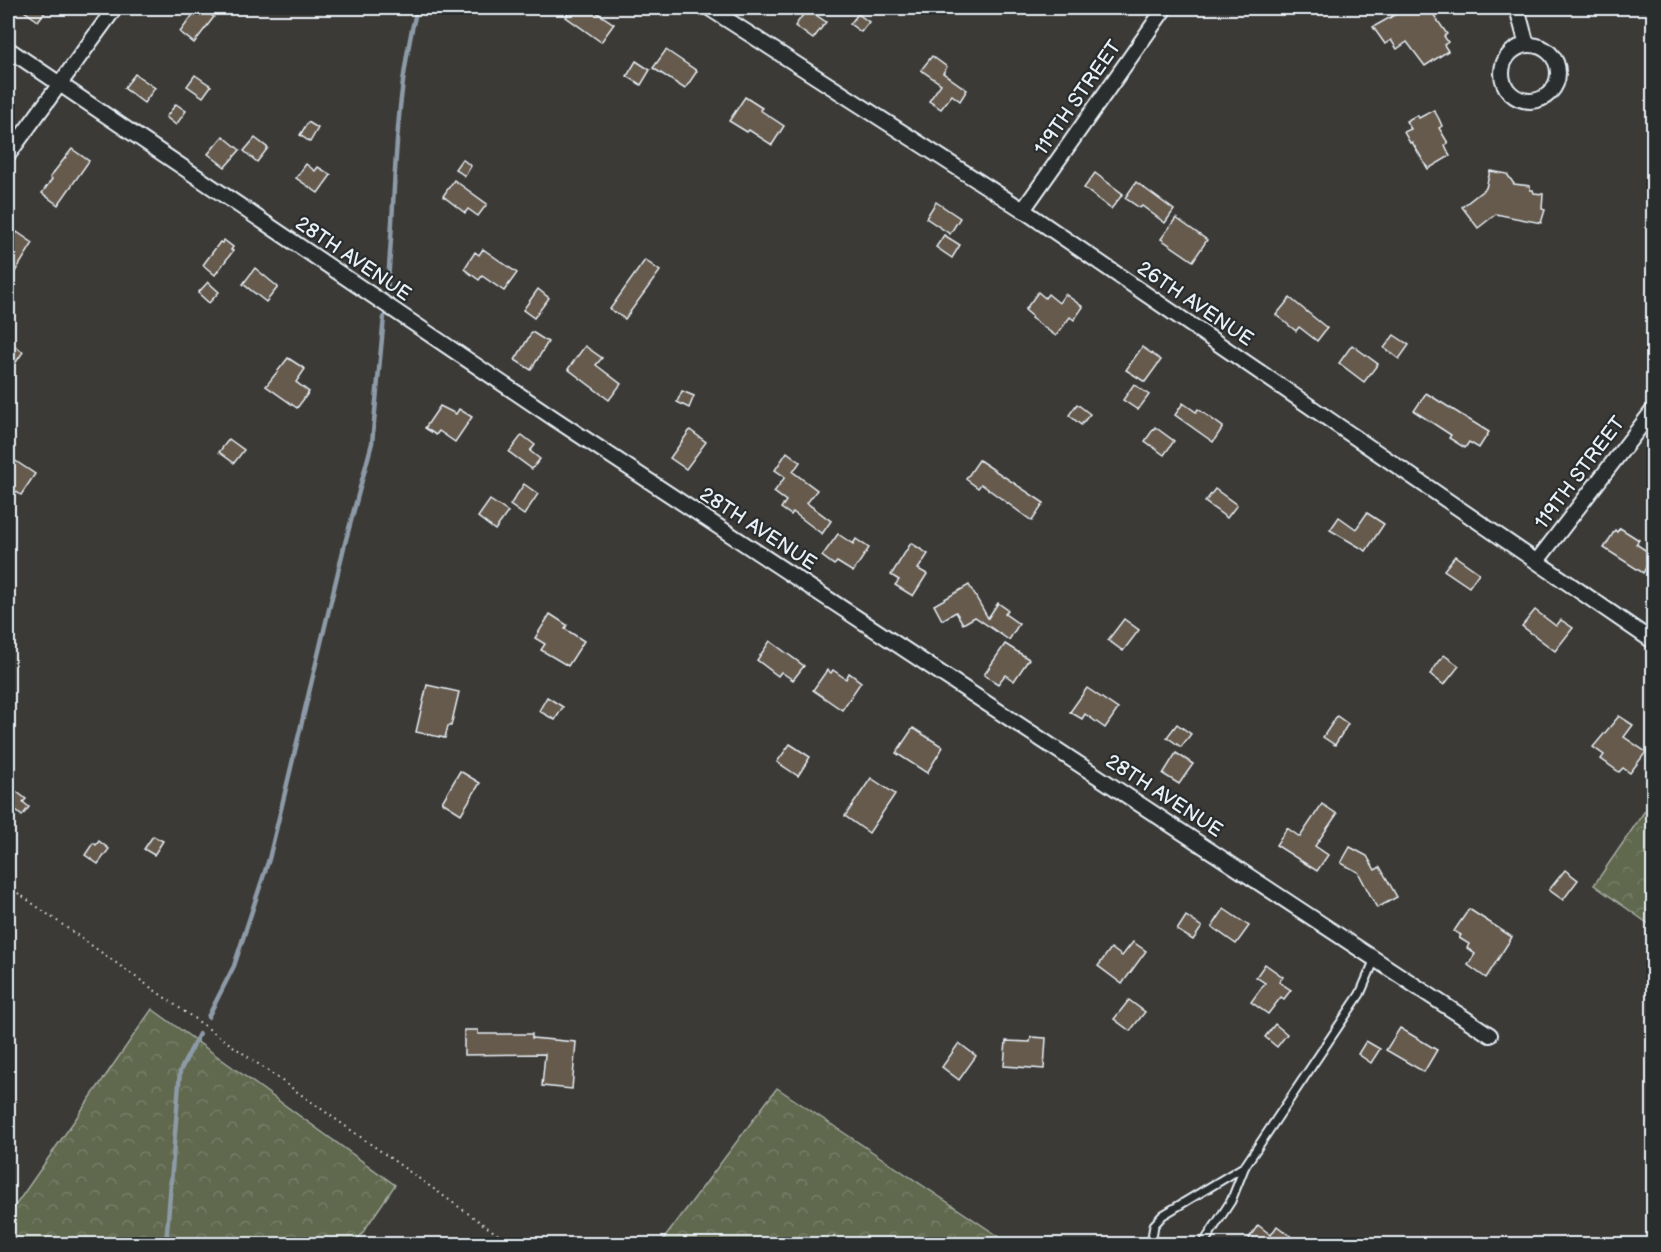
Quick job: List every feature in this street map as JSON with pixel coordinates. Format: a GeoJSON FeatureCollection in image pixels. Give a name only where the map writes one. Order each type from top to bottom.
{"type":"FeatureCollection","features":[{"type":"Feature","properties":{"kind":"street"},"geometry":{"type":"LineString","coordinates":[[8,155],[115,8]]}},
{"type":"Feature","properties":{"kind":"street","name":"26TH AVENUE"},"geometry":{"type":"LineString","coordinates":[[709,8],[1023,210],[1653,642]]}},
{"type":"Feature","properties":{"kind":"street","name":"119TH STREET"},"geometry":{"type":"LineString","coordinates":[[1023,210],[1165,8]]}},
{"type":"Feature","properties":{"kind":"street"},"geometry":{"type":"LineString","coordinates":[[1517,8],[1527,45]]}},
{"type":"Feature","properties":{"kind":"street"},"geometry":{"type":"LineString","coordinates":[[1527,45],[1545,49],[1556,64],[1556,82],[1545,96],[1527,101],[1518,99],[1505,86],[1502,69],[1505,60],[1518,48],[1527,45]]}},
{"type":"Feature","properties":{"kind":"street","name":"28TH AVENUE"},"geometry":{"type":"LineString","coordinates":[[8,49],[555,419],[1490,1035]]}},
{"type":"Feature","properties":{"kind":"street","name":"119TH STREET"},"geometry":{"type":"LineString","coordinates":[[1538,561],[1653,409]]}},
{"type":"Feature","properties":{"kind":"lane"},"geometry":{"type":"LineString","coordinates":[[1203,1245],[1231,1201],[1245,1166],[1360,993],[1375,959]]}},
{"type":"Feature","properties":{"kind":"lane"},"geometry":{"type":"LineString","coordinates":[[1151,1245],[1154,1225],[1163,1215],[1245,1166]]}},
{"type":"Feature","properties":{"kind":"path"},"geometry":{"type":"LineString","coordinates":[[8,886],[511,1245]]}},
{"type":"Feature","properties":{"kind":"green space"},"geometry":{"type":"Polygon","coordinates":[[[1653,799],[1654,927],[1594,885],[1653,799]]]}},
{"type":"Feature","properties":{"kind":"green space"},"geometry":{"type":"Polygon","coordinates":[[[152,1009],[395,1185],[355,1244],[8,1244],[8,1216],[152,1009]]]}},
{"type":"Feature","properties":{"kind":"green space"},"geometry":{"type":"Polygon","coordinates":[[[777,1088],[1010,1244],[660,1244],[777,1088]]]}},
{"type":"Feature","properties":{"kind":"building"},"geometry":{"type":"Polygon","coordinates":[[[20,8],[48,8],[38,21],[20,8]]]}},
{"type":"Feature","properties":{"kind":"building"},"geometry":{"type":"Polygon","coordinates":[[[198,8],[214,17],[194,43],[180,32],[198,8]]]}},
{"type":"Feature","properties":{"kind":"building"},"geometry":{"type":"Polygon","coordinates":[[[572,8],[590,8],[614,24],[601,42],[566,17],[572,8]]]}},
{"type":"Feature","properties":{"kind":"building"},"geometry":{"type":"Polygon","coordinates":[[[1407,8],[1429,8],[1447,34],[1444,36],[1448,42],[1444,45],[1448,51],[1425,66],[1407,42],[1397,49],[1391,40],[1385,44],[1373,27],[1407,8]]]}},
{"type":"Feature","properties":{"kind":"building"},"geometry":{"type":"Polygon","coordinates":[[[807,9],[826,22],[813,39],[795,26],[807,9]]]}},
{"type":"Feature","properties":{"kind":"building"},"geometry":{"type":"Polygon","coordinates":[[[858,14],[869,22],[861,32],[850,24],[858,14]]]}},
{"type":"Feature","properties":{"kind":"building"},"geometry":{"type":"Polygon","coordinates":[[[666,50],[697,71],[685,89],[653,68],[666,50]]]}},
{"type":"Feature","properties":{"kind":"building"},"geometry":{"type":"Polygon","coordinates":[[[932,56],[947,67],[943,73],[967,90],[960,101],[952,95],[941,109],[929,101],[941,84],[921,70],[932,56]]]}},
{"type":"Feature","properties":{"kind":"building"},"geometry":{"type":"Polygon","coordinates":[[[636,61],[650,70],[641,85],[627,76],[636,61]]]}},
{"type":"Feature","properties":{"kind":"building"},"geometry":{"type":"Polygon","coordinates":[[[135,74],[155,88],[144,103],[124,88],[135,74]]]}},
{"type":"Feature","properties":{"kind":"building"},"geometry":{"type":"Polygon","coordinates":[[[195,75],[211,86],[203,97],[187,86],[195,75]]]}},
{"type":"Feature","properties":{"kind":"building"},"geometry":{"type":"Polygon","coordinates":[[[745,97],[784,126],[772,145],[749,130],[747,132],[729,121],[745,97]]]}},
{"type":"Feature","properties":{"kind":"building"},"geometry":{"type":"Polygon","coordinates":[[[176,104],[186,111],[176,125],[166,117],[176,104]]]}},
{"type":"Feature","properties":{"kind":"building"},"geometry":{"type":"Polygon","coordinates":[[[1434,110],[1442,126],[1439,128],[1448,143],[1445,145],[1450,156],[1428,169],[1404,132],[1411,129],[1406,121],[1417,115],[1419,118],[1434,110]]]}},
{"type":"Feature","properties":{"kind":"building"},"geometry":{"type":"Polygon","coordinates":[[[308,122],[318,128],[310,142],[300,135],[308,122]]]}},
{"type":"Feature","properties":{"kind":"building"},"geometry":{"type":"Polygon","coordinates":[[[223,136],[240,150],[225,167],[208,154],[223,136]]]}},
{"type":"Feature","properties":{"kind":"building"},"geometry":{"type":"Polygon","coordinates":[[[255,138],[268,148],[257,162],[244,151],[255,138]]]}},
{"type":"Feature","properties":{"kind":"building"},"geometry":{"type":"Polygon","coordinates":[[[72,149],[89,161],[58,205],[42,193],[52,179],[50,177],[72,149]]]}},
{"type":"Feature","properties":{"kind":"building"},"geometry":{"type":"Polygon","coordinates":[[[462,159],[471,166],[465,176],[455,169],[462,159]]]}},
{"type":"Feature","properties":{"kind":"building"},"geometry":{"type":"Polygon","coordinates":[[[306,164],[315,171],[318,167],[331,175],[318,193],[296,178],[306,164]]]}},
{"type":"Feature","properties":{"kind":"building"},"geometry":{"type":"Polygon","coordinates":[[[1490,171],[1507,174],[1514,184],[1530,186],[1530,190],[1534,193],[1543,194],[1542,209],[1545,210],[1541,223],[1496,214],[1478,228],[1462,207],[1486,188],[1490,171]]]}},
{"type":"Feature","properties":{"kind":"building"},"geometry":{"type":"Polygon","coordinates":[[[1095,173],[1123,194],[1111,209],[1084,188],[1095,173]]]}},
{"type":"Feature","properties":{"kind":"building"},"geometry":{"type":"Polygon","coordinates":[[[454,180],[487,204],[478,216],[468,209],[465,213],[443,196],[454,180]]]}},
{"type":"Feature","properties":{"kind":"building"},"geometry":{"type":"Polygon","coordinates":[[[1136,182],[1174,210],[1165,223],[1142,206],[1140,208],[1125,198],[1136,182]]]}},
{"type":"Feature","properties":{"kind":"building"},"geometry":{"type":"Polygon","coordinates":[[[936,202],[960,218],[950,234],[926,218],[936,202]]]}},
{"type":"Feature","properties":{"kind":"building"},"geometry":{"type":"Polygon","coordinates":[[[1176,218],[1207,240],[1193,261],[1161,239],[1176,218]]]}},
{"type":"Feature","properties":{"kind":"building"},"geometry":{"type":"Polygon","coordinates":[[[17,232],[33,243],[8,283],[8,247],[17,232]]]}},
{"type":"Feature","properties":{"kind":"building"},"geometry":{"type":"Polygon","coordinates":[[[944,235],[960,245],[952,258],[936,247],[944,235]]]}},
{"type":"Feature","properties":{"kind":"building"},"geometry":{"type":"Polygon","coordinates":[[[224,240],[233,247],[231,250],[233,251],[215,275],[203,265],[224,240]]]}},
{"type":"Feature","properties":{"kind":"building"},"geometry":{"type":"Polygon","coordinates":[[[483,249],[517,273],[504,291],[482,276],[479,280],[464,269],[475,252],[479,255],[483,249]]]}},
{"type":"Feature","properties":{"kind":"building"},"geometry":{"type":"Polygon","coordinates":[[[645,260],[660,271],[625,319],[610,309],[645,260]]]}},
{"type":"Feature","properties":{"kind":"building"},"geometry":{"type":"Polygon","coordinates":[[[255,268],[278,287],[266,302],[243,284],[255,268]]]}},
{"type":"Feature","properties":{"kind":"building"},"geometry":{"type":"Polygon","coordinates":[[[208,282],[219,292],[209,303],[198,293],[208,282]]]}},
{"type":"Feature","properties":{"kind":"building"},"geometry":{"type":"Polygon","coordinates":[[[538,289],[549,298],[534,318],[523,310],[538,289]]]}},
{"type":"Feature","properties":{"kind":"building"},"geometry":{"type":"Polygon","coordinates":[[[1038,292],[1045,298],[1048,294],[1059,303],[1065,294],[1083,307],[1074,320],[1070,317],[1056,336],[1031,318],[1032,316],[1025,310],[1038,292]]]}},
{"type":"Feature","properties":{"kind":"building"},"geometry":{"type":"Polygon","coordinates":[[[1290,298],[1327,328],[1317,341],[1299,327],[1296,331],[1276,315],[1290,298]]]}},
{"type":"Feature","properties":{"kind":"building"},"geometry":{"type":"Polygon","coordinates":[[[532,332],[548,342],[531,370],[515,360],[532,332]]]}},
{"type":"Feature","properties":{"kind":"building"},"geometry":{"type":"Polygon","coordinates":[[[1394,335],[1409,345],[1399,359],[1384,348],[1394,335]]]}},
{"type":"Feature","properties":{"kind":"building"},"geometry":{"type":"Polygon","coordinates":[[[8,341],[23,352],[8,374],[8,341]]]}},
{"type":"Feature","properties":{"kind":"building"},"geometry":{"type":"Polygon","coordinates":[[[1352,345],[1378,364],[1364,382],[1339,363],[1352,345]]]}},
{"type":"Feature","properties":{"kind":"building"},"geometry":{"type":"Polygon","coordinates":[[[585,346],[602,358],[596,365],[621,384],[609,400],[568,369],[585,346]]]}},
{"type":"Feature","properties":{"kind":"building"},"geometry":{"type":"Polygon","coordinates":[[[1142,347],[1161,360],[1145,382],[1126,370],[1142,347]]]}},
{"type":"Feature","properties":{"kind":"building"},"geometry":{"type":"Polygon","coordinates":[[[288,358],[305,369],[296,382],[309,392],[297,408],[266,386],[288,358]]]}},
{"type":"Feature","properties":{"kind":"building"},"geometry":{"type":"Polygon","coordinates":[[[1134,384],[1149,395],[1138,410],[1123,400],[1134,384]]]}},
{"type":"Feature","properties":{"kind":"building"},"geometry":{"type":"Polygon","coordinates":[[[682,391],[694,396],[689,408],[677,402],[682,391]]]}},
{"type":"Feature","properties":{"kind":"building"},"geometry":{"type":"Polygon","coordinates":[[[1426,393],[1489,432],[1479,448],[1469,442],[1465,448],[1449,438],[1451,435],[1414,411],[1426,393]]]}},
{"type":"Feature","properties":{"kind":"building"},"geometry":{"type":"Polygon","coordinates":[[[1183,403],[1196,412],[1198,409],[1223,427],[1213,442],[1175,415],[1183,403]]]}},
{"type":"Feature","properties":{"kind":"building"},"geometry":{"type":"Polygon","coordinates":[[[1077,404],[1090,414],[1081,425],[1069,415],[1077,404]]]}},
{"type":"Feature","properties":{"kind":"building"},"geometry":{"type":"Polygon","coordinates":[[[440,406],[456,414],[459,409],[472,417],[455,442],[439,431],[436,435],[425,428],[440,406]]]}},
{"type":"Feature","properties":{"kind":"building"},"geometry":{"type":"Polygon","coordinates":[[[1155,427],[1174,441],[1164,455],[1145,441],[1155,427]]]}},
{"type":"Feature","properties":{"kind":"building"},"geometry":{"type":"Polygon","coordinates":[[[690,430],[706,442],[686,469],[670,458],[690,430]]]}},
{"type":"Feature","properties":{"kind":"building"},"geometry":{"type":"Polygon","coordinates":[[[522,435],[535,445],[530,451],[540,459],[532,469],[509,452],[522,435]]]}},
{"type":"Feature","properties":{"kind":"building"},"geometry":{"type":"Polygon","coordinates":[[[229,439],[244,450],[234,463],[219,452],[229,439]]]}},
{"type":"Feature","properties":{"kind":"building"},"geometry":{"type":"Polygon","coordinates":[[[787,452],[800,462],[793,472],[817,490],[807,503],[831,521],[822,534],[793,512],[791,515],[781,508],[786,501],[774,492],[785,477],[775,470],[787,452]]]}},
{"type":"Feature","properties":{"kind":"building"},"geometry":{"type":"Polygon","coordinates":[[[8,456],[35,474],[21,495],[8,486],[8,456]]]}},
{"type":"Feature","properties":{"kind":"building"},"geometry":{"type":"Polygon","coordinates":[[[979,460],[1044,503],[1032,521],[981,484],[978,488],[966,479],[979,460]]]}},
{"type":"Feature","properties":{"kind":"building"},"geometry":{"type":"Polygon","coordinates":[[[524,484],[538,494],[524,515],[510,505],[524,484]]]}},
{"type":"Feature","properties":{"kind":"building"},"geometry":{"type":"Polygon","coordinates":[[[1215,489],[1237,505],[1227,518],[1205,502],[1215,489]]]}},
{"type":"Feature","properties":{"kind":"building"},"geometry":{"type":"Polygon","coordinates":[[[490,500],[508,512],[495,530],[478,517],[490,500]]]}},
{"type":"Feature","properties":{"kind":"building"},"geometry":{"type":"Polygon","coordinates":[[[1367,513],[1384,524],[1366,551],[1330,530],[1339,517],[1356,529],[1367,513]]]}},
{"type":"Feature","properties":{"kind":"building"},"geometry":{"type":"Polygon","coordinates":[[[1620,528],[1639,540],[1636,544],[1653,555],[1643,573],[1604,548],[1615,530],[1617,532],[1620,528]]]}},
{"type":"Feature","properties":{"kind":"building"},"geometry":{"type":"Polygon","coordinates":[[[838,534],[853,544],[856,539],[869,548],[853,572],[837,562],[834,565],[822,556],[838,534]]]}},
{"type":"Feature","properties":{"kind":"building"},"geometry":{"type":"Polygon","coordinates":[[[911,543],[928,554],[918,569],[927,574],[913,596],[895,585],[899,580],[891,575],[911,543]]]}},
{"type":"Feature","properties":{"kind":"building"},"geometry":{"type":"Polygon","coordinates":[[[1455,556],[1479,573],[1469,587],[1444,570],[1455,556]]]}},
{"type":"Feature","properties":{"kind":"building"},"geometry":{"type":"Polygon","coordinates":[[[969,585],[988,618],[998,603],[1008,610],[1005,614],[1019,624],[1009,640],[975,617],[963,624],[956,612],[942,620],[934,605],[969,585]]]}},
{"type":"Feature","properties":{"kind":"building"},"geometry":{"type":"Polygon","coordinates":[[[1535,610],[1556,626],[1561,620],[1573,628],[1555,651],[1522,626],[1535,610]]]}},
{"type":"Feature","properties":{"kind":"building"},"geometry":{"type":"Polygon","coordinates":[[[550,614],[567,625],[565,629],[584,641],[568,666],[541,650],[545,644],[535,638],[550,614]]]}},
{"type":"Feature","properties":{"kind":"building"},"geometry":{"type":"Polygon","coordinates":[[[1124,619],[1139,630],[1123,651],[1108,640],[1124,619]]]}},
{"type":"Feature","properties":{"kind":"building"},"geometry":{"type":"Polygon","coordinates":[[[770,641],[804,666],[793,680],[781,672],[778,676],[757,660],[770,641]]]}},
{"type":"Feature","properties":{"kind":"building"},"geometry":{"type":"Polygon","coordinates":[[[1005,644],[1029,659],[1014,681],[1005,675],[998,684],[984,675],[1005,644]]]}},
{"type":"Feature","properties":{"kind":"building"},"geometry":{"type":"Polygon","coordinates":[[[1444,655],[1459,666],[1444,685],[1430,674],[1444,655]]]}},
{"type":"Feature","properties":{"kind":"building"},"geometry":{"type":"Polygon","coordinates":[[[827,670],[831,673],[833,670],[846,679],[849,673],[861,682],[842,710],[813,690],[827,670]]]}},
{"type":"Feature","properties":{"kind":"building"},"geometry":{"type":"Polygon","coordinates":[[[427,685],[459,692],[451,726],[448,726],[445,738],[416,732],[427,685]]]}},
{"type":"Feature","properties":{"kind":"building"},"geometry":{"type":"Polygon","coordinates":[[[1087,688],[1118,709],[1105,728],[1085,714],[1082,719],[1070,712],[1087,688]]]}},
{"type":"Feature","properties":{"kind":"building"},"geometry":{"type":"Polygon","coordinates":[[[547,697],[563,707],[555,720],[539,711],[547,697]]]}},
{"type":"Feature","properties":{"kind":"building"},"geometry":{"type":"Polygon","coordinates":[[[1337,716],[1348,724],[1335,745],[1323,737],[1337,716]]]}},
{"type":"Feature","properties":{"kind":"building"},"geometry":{"type":"Polygon","coordinates":[[[1619,716],[1633,725],[1624,737],[1646,752],[1630,773],[1623,768],[1619,772],[1601,759],[1604,755],[1593,747],[1619,716]]]}},
{"type":"Feature","properties":{"kind":"building"},"geometry":{"type":"Polygon","coordinates":[[[1177,724],[1191,734],[1181,747],[1167,737],[1177,724]]]}},
{"type":"Feature","properties":{"kind":"building"},"geometry":{"type":"Polygon","coordinates":[[[913,728],[943,747],[927,773],[896,753],[913,728]]]}},
{"type":"Feature","properties":{"kind":"building"},"geometry":{"type":"Polygon","coordinates":[[[790,744],[810,757],[798,776],[777,762],[790,744]]]}},
{"type":"Feature","properties":{"kind":"building"},"geometry":{"type":"Polygon","coordinates":[[[1176,753],[1193,764],[1179,784],[1163,774],[1176,753]]]}},
{"type":"Feature","properties":{"kind":"building"},"geometry":{"type":"Polygon","coordinates":[[[460,771],[480,783],[461,814],[442,802],[460,771]]]}},
{"type":"Feature","properties":{"kind":"building"},"geometry":{"type":"Polygon","coordinates":[[[871,778],[895,794],[869,833],[845,816],[871,778]]]}},
{"type":"Feature","properties":{"kind":"building"},"geometry":{"type":"Polygon","coordinates":[[[8,785],[26,799],[23,802],[29,807],[22,816],[8,804],[8,785]]]}},
{"type":"Feature","properties":{"kind":"building"},"geometry":{"type":"Polygon","coordinates":[[[1322,804],[1337,814],[1315,846],[1328,855],[1317,871],[1276,845],[1287,828],[1300,837],[1322,804]]]}},
{"type":"Feature","properties":{"kind":"building"},"geometry":{"type":"Polygon","coordinates":[[[153,836],[163,841],[154,855],[144,849],[153,836]]]}},
{"type":"Feature","properties":{"kind":"building"},"geometry":{"type":"Polygon","coordinates":[[[99,841],[109,849],[98,864],[85,855],[93,843],[96,845],[99,841]]]}},
{"type":"Feature","properties":{"kind":"building"},"geometry":{"type":"Polygon","coordinates":[[[1350,847],[1367,856],[1375,870],[1380,867],[1397,897],[1377,908],[1358,872],[1341,863],[1350,847]]]}},
{"type":"Feature","properties":{"kind":"building"},"geometry":{"type":"Polygon","coordinates":[[[1565,870],[1578,880],[1563,900],[1549,890],[1565,870]]]}},
{"type":"Feature","properties":{"kind":"building"},"geometry":{"type":"Polygon","coordinates":[[[1224,909],[1249,926],[1236,944],[1212,927],[1224,909]]]}},
{"type":"Feature","properties":{"kind":"building"},"geometry":{"type":"Polygon","coordinates":[[[1469,909],[1512,937],[1486,978],[1468,965],[1475,954],[1467,948],[1469,944],[1459,938],[1461,935],[1454,931],[1469,909]]]}},
{"type":"Feature","properties":{"kind":"building"},"geometry":{"type":"Polygon","coordinates":[[[1186,916],[1202,927],[1193,940],[1177,930],[1186,916]]]}},
{"type":"Feature","properties":{"kind":"building"},"geometry":{"type":"Polygon","coordinates":[[[1133,942],[1146,951],[1122,984],[1098,966],[1111,948],[1122,956],[1133,942]]]}},
{"type":"Feature","properties":{"kind":"building"},"geometry":{"type":"Polygon","coordinates":[[[1265,964],[1283,977],[1279,982],[1291,990],[1284,999],[1281,997],[1268,1014],[1251,1002],[1265,983],[1256,977],[1265,964]]]}},
{"type":"Feature","properties":{"kind":"building"},"geometry":{"type":"Polygon","coordinates":[[[1129,1000],[1145,1012],[1130,1031],[1114,1019],[1129,1000]]]}},
{"type":"Feature","properties":{"kind":"building"},"geometry":{"type":"Polygon","coordinates":[[[1275,1024],[1287,1034],[1277,1047],[1265,1037],[1275,1024]]]}},
{"type":"Feature","properties":{"kind":"building"},"geometry":{"type":"Polygon","coordinates":[[[1400,1028],[1437,1050],[1424,1072],[1386,1050],[1400,1028]]]}},
{"type":"Feature","properties":{"kind":"building"},"geometry":{"type":"Polygon","coordinates":[[[464,1030],[478,1030],[478,1034],[532,1034],[532,1038],[576,1042],[572,1089],[542,1086],[545,1054],[464,1055],[464,1030]]]}},
{"type":"Feature","properties":{"kind":"building"},"geometry":{"type":"Polygon","coordinates":[[[1031,1037],[1046,1038],[1044,1069],[1004,1066],[1006,1041],[1030,1042],[1031,1037]]]}},
{"type":"Feature","properties":{"kind":"building"},"geometry":{"type":"Polygon","coordinates":[[[1366,1041],[1380,1049],[1371,1063],[1358,1054],[1366,1041]]]}},
{"type":"Feature","properties":{"kind":"building"},"geometry":{"type":"Polygon","coordinates":[[[959,1043],[976,1056],[959,1080],[942,1067],[959,1043]]]}},
{"type":"Feature","properties":{"kind":"building"},"geometry":{"type":"Polygon","coordinates":[[[1258,1225],[1271,1235],[1277,1226],[1302,1245],[1248,1245],[1251,1240],[1249,1238],[1258,1225]]]}},
{"type":"Feature","properties":{"kind":"waterway"},"geometry":{"type":"LineString","coordinates":[[387,292],[399,114],[403,78],[417,8]]}},
{"type":"Feature","properties":{"kind":"waterway"},"geometry":{"type":"LineString","coordinates":[[208,1017],[234,966],[269,859],[344,547],[372,443],[384,317]]}},
{"type":"Feature","properties":{"kind":"waterway"},"geometry":{"type":"LineString","coordinates":[[166,1244],[180,1071],[199,1034]]}}]}
